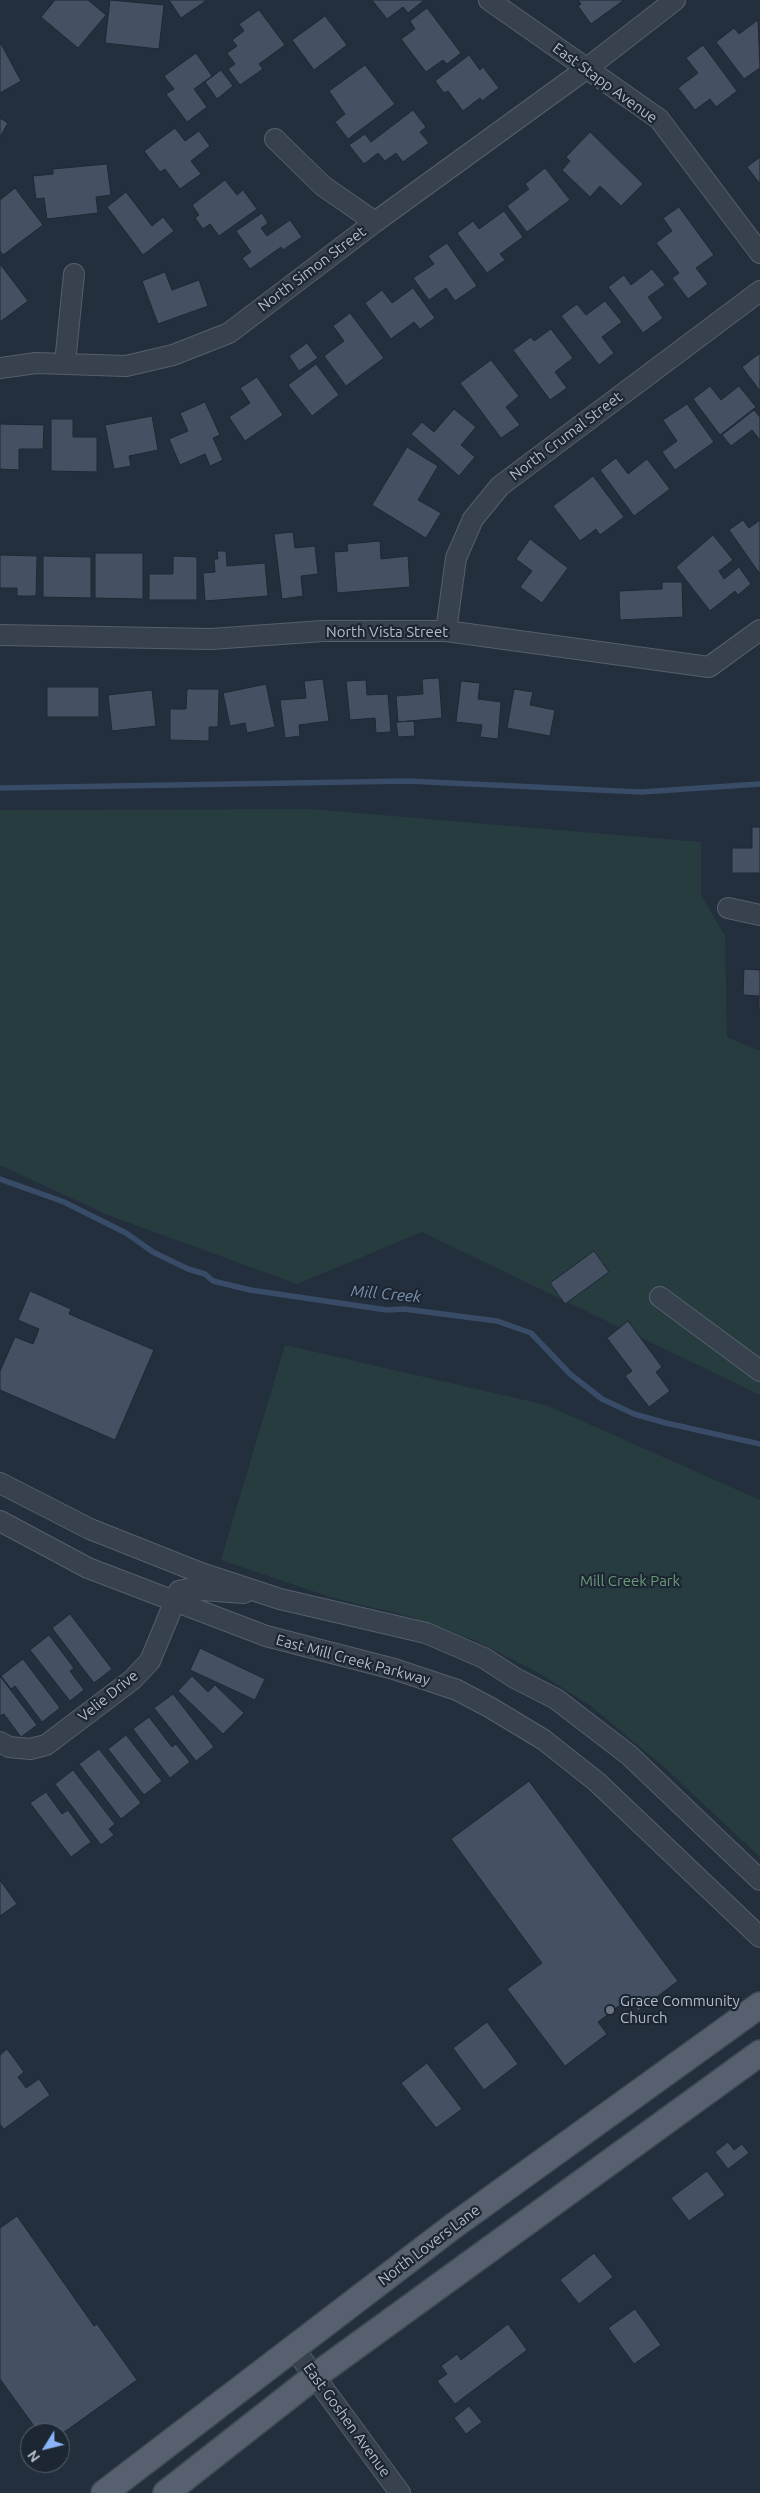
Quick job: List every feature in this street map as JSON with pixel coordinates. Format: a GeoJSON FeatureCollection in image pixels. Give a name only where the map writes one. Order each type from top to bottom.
{"type":"FeatureCollection","features":[{"type":"Feature","properties":{"kind":"main road","name":"North Lovers Lane"},"geometry":{"type":"LineString","coordinates":[[104,2493],[452,2227],[760,2005]]}},
{"type":"Feature","properties":{"kind":"main road"},"geometry":{"type":"LineString","coordinates":[[166,2493],[315,2376],[760,2053]]}},
{"type":"Feature","properties":{"kind":"street","name":"East Stapp Avenue"},"geometry":{"type":"LineString","coordinates":[[489,0],[659,119],[760,253]]}},
{"type":"Feature","properties":{"kind":"street","name":"North Simon Street"},"geometry":{"type":"LineString","coordinates":[[0,368],[36,363],[65,362],[126,366],[173,355],[229,333],[375,222],[586,69],[675,0]]}},
{"type":"Feature","properties":{"kind":"street"},"geometry":{"type":"LineString","coordinates":[[276,139],[323,186],[375,222]]}},
{"type":"Feature","properties":{"kind":"street"},"geometry":{"type":"LineString","coordinates":[[65,362],[74,274]]}},
{"type":"Feature","properties":{"kind":"street","name":"North Crumal Street"},"geometry":{"type":"LineString","coordinates":[[446,631],[456,558],[473,519],[500,486],[760,291]]}},
{"type":"Feature","properties":{"kind":"street","name":"North Vista Street"},"geometry":{"type":"LineString","coordinates":[[0,635],[211,639],[323,631],[446,631],[709,667],[760,630]]}},
{"type":"Feature","properties":{"kind":"street"},"geometry":{"type":"LineString","coordinates":[[728,908],[760,915]]}},
{"type":"Feature","properties":{"kind":"street"},"geometry":{"type":"LineString","coordinates":[[660,1297],[760,1371]]}},
{"type":"Feature","properties":{"kind":"street"},"geometry":{"type":"LineString","coordinates":[[0,1483],[90,1529],[201,1572],[265,1594],[426,1633],[484,1658],[515,1678],[556,1699],[629,1755],[760,1880]]}},
{"type":"Feature","properties":{"kind":"street","name":"East Mill Creek Parkway"},"geometry":{"type":"LineString","coordinates":[[0,1521],[88,1568],[266,1636],[412,1675],[457,1690],[491,1708],[544,1740],[597,1782],[760,1937]]}},
{"type":"Feature","properties":{"kind":"street"},"geometry":{"type":"LineString","coordinates":[[174,1600],[183,1589],[265,1594]]}},
{"type":"Feature","properties":{"kind":"street","name":"Velie Drive"},"geometry":{"type":"LineString","coordinates":[[0,1742],[10,1747],[30,1749],[46,1745],[132,1680],[150,1661],[174,1600]]}},
{"type":"Feature","properties":{"kind":"street","name":"East Goshen Avenue"},"geometry":{"type":"LineString","coordinates":[[293,2347],[400,2493]]}},
{"type":"Feature","properties":{"kind":"green space"},"geometry":{"type":"Polygon","coordinates":[[[310,809],[701,842],[701,895],[725,936],[727,1037],[760,1051],[760,1395],[422,1232],[297,1284],[108,1215],[0,1165],[0,810],[310,809]]]}},
{"type":"Feature","properties":{"kind":"green space","name":"Mill Creek Park"},"geometry":{"type":"Polygon","coordinates":[[[285,1345],[546,1405],[760,1500],[760,1857],[664,1767],[591,1706],[539,1673],[474,1640],[411,1617],[330,1597],[221,1560],[285,1345]]]}},
{"type":"Feature","properties":{"kind":"building"},"geometry":{"type":"Polygon","coordinates":[[[55,0],[88,0],[106,15],[78,48],[41,17],[55,0]]]}},
{"type":"Feature","properties":{"kind":"building"},"geometry":{"type":"Polygon","coordinates":[[[110,0],[164,5],[159,49],[105,43],[110,0]]]}},
{"type":"Feature","properties":{"kind":"building"},"geometry":{"type":"Polygon","coordinates":[[[169,0],[207,0],[181,18],[169,0]]]}},
{"type":"Feature","properties":{"kind":"building"},"geometry":{"type":"Polygon","coordinates":[[[372,0],[423,1],[408,13],[403,7],[387,19],[372,0]]]}},
{"type":"Feature","properties":{"kind":"building"},"geometry":{"type":"Polygon","coordinates":[[[578,0],[624,0],[591,24],[578,6],[581,4],[578,0]]]}},
{"type":"Feature","properties":{"kind":"building"},"geometry":{"type":"Polygon","coordinates":[[[427,8],[461,53],[447,64],[443,60],[426,72],[401,39],[415,29],[410,21],[427,8]]]}},
{"type":"Feature","properties":{"kind":"building"},"geometry":{"type":"Polygon","coordinates":[[[259,10],[285,45],[259,64],[263,69],[240,85],[228,69],[235,64],[227,53],[237,46],[232,40],[244,31],[239,24],[259,10]]]}},
{"type":"Feature","properties":{"kind":"building"},"geometry":{"type":"Polygon","coordinates":[[[325,16],[347,45],[314,70],[292,40],[325,16]]]}},
{"type":"Feature","properties":{"kind":"building"},"geometry":{"type":"Polygon","coordinates":[[[758,20],[760,68],[744,79],[716,42],[734,28],[739,34],[758,20]]]}},
{"type":"Feature","properties":{"kind":"building"},"geometry":{"type":"Polygon","coordinates":[[[0,42],[21,81],[0,93],[0,42]]]}},
{"type":"Feature","properties":{"kind":"building"},"geometry":{"type":"Polygon","coordinates":[[[703,45],[737,91],[716,107],[710,99],[695,110],[678,88],[698,73],[686,58],[703,45]]]}},
{"type":"Feature","properties":{"kind":"building"},"geometry":{"type":"Polygon","coordinates":[[[196,53],[212,76],[194,89],[207,107],[187,122],[166,94],[174,89],[164,76],[196,53]]]}},
{"type":"Feature","properties":{"kind":"building"},"geometry":{"type":"Polygon","coordinates":[[[469,55],[480,70],[483,67],[499,88],[482,101],[480,98],[463,111],[448,91],[444,93],[435,81],[469,55]]]}},
{"type":"Feature","properties":{"kind":"building"},"geometry":{"type":"Polygon","coordinates":[[[365,65],[395,104],[348,139],[335,122],[345,114],[329,91],[365,65]]]}},
{"type":"Feature","properties":{"kind":"building"},"geometry":{"type":"Polygon","coordinates":[[[221,70],[233,86],[217,99],[205,82],[221,70]]]}},
{"type":"Feature","properties":{"kind":"building"},"geometry":{"type":"Polygon","coordinates":[[[413,110],[426,127],[420,132],[429,143],[403,162],[396,153],[385,161],[378,153],[364,164],[349,145],[365,134],[371,142],[413,110]]]}},
{"type":"Feature","properties":{"kind":"building"},"geometry":{"type":"Polygon","coordinates":[[[0,118],[8,123],[0,137],[0,118]]]}},
{"type":"Feature","properties":{"kind":"building"},"geometry":{"type":"Polygon","coordinates":[[[175,128],[185,141],[199,131],[210,146],[191,161],[201,174],[180,189],[165,169],[160,172],[144,151],[175,128]]]}},
{"type":"Feature","properties":{"kind":"building"},"geometry":{"type":"Polygon","coordinates":[[[590,132],[643,184],[621,206],[600,186],[590,197],[562,170],[570,161],[566,157],[590,132]]]}},
{"type":"Feature","properties":{"kind":"building"},"geometry":{"type":"Polygon","coordinates":[[[760,157],[760,184],[747,167],[760,157]]]}},
{"type":"Feature","properties":{"kind":"building"},"geometry":{"type":"Polygon","coordinates":[[[107,164],[111,195],[96,197],[98,213],[47,219],[44,198],[36,199],[33,176],[53,174],[53,169],[107,164]]]}},
{"type":"Feature","properties":{"kind":"building"},"geometry":{"type":"Polygon","coordinates":[[[545,168],[570,200],[527,232],[507,206],[529,189],[525,184],[545,168]]]}},
{"type":"Feature","properties":{"kind":"building"},"geometry":{"type":"Polygon","coordinates":[[[225,180],[237,195],[243,190],[257,209],[219,236],[210,224],[203,229],[195,218],[199,215],[192,205],[225,180]]]}},
{"type":"Feature","properties":{"kind":"building"},"geometry":{"type":"Polygon","coordinates":[[[15,188],[43,225],[3,255],[0,251],[0,200],[15,188]]]}},
{"type":"Feature","properties":{"kind":"building"},"geometry":{"type":"Polygon","coordinates":[[[126,192],[152,226],[163,217],[174,231],[143,255],[107,207],[126,192]]]}},
{"type":"Feature","properties":{"kind":"building"},"geometry":{"type":"Polygon","coordinates":[[[679,207],[714,255],[696,268],[708,284],[688,299],[672,278],[679,273],[656,243],[672,231],[663,218],[679,207]]]}},
{"type":"Feature","properties":{"kind":"building"},"geometry":{"type":"Polygon","coordinates":[[[504,211],[523,237],[500,254],[505,260],[487,273],[457,233],[473,221],[479,229],[504,211]]]}},
{"type":"Feature","properties":{"kind":"building"},"geometry":{"type":"Polygon","coordinates":[[[262,213],[268,223],[261,228],[267,236],[290,220],[302,237],[283,250],[281,247],[250,269],[242,258],[251,252],[236,231],[262,213]]]}},
{"type":"Feature","properties":{"kind":"building"},"geometry":{"type":"Polygon","coordinates":[[[447,243],[477,286],[455,301],[446,288],[429,300],[413,278],[434,264],[428,256],[447,243]]]}},
{"type":"Feature","properties":{"kind":"building"},"geometry":{"type":"Polygon","coordinates":[[[0,264],[28,301],[0,322],[0,264]]]}},
{"type":"Feature","properties":{"kind":"building"},"geometry":{"type":"Polygon","coordinates":[[[652,269],[665,285],[648,297],[663,318],[643,333],[608,287],[624,275],[631,285],[652,269]]]}},
{"type":"Feature","properties":{"kind":"building"},"geometry":{"type":"Polygon","coordinates":[[[165,272],[172,290],[199,280],[208,306],[158,324],[142,281],[165,272]]]}},
{"type":"Feature","properties":{"kind":"building"},"geometry":{"type":"Polygon","coordinates":[[[413,288],[435,318],[420,329],[414,322],[391,339],[365,303],[382,290],[392,303],[413,288]]]}},
{"type":"Feature","properties":{"kind":"building"},"geometry":{"type":"Polygon","coordinates":[[[605,301],[622,322],[602,337],[614,353],[599,365],[561,316],[577,304],[586,315],[605,301]]]}},
{"type":"Feature","properties":{"kind":"building"},"geometry":{"type":"Polygon","coordinates":[[[350,313],[384,358],[346,386],[324,356],[344,341],[333,326],[350,313]]]}},
{"type":"Feature","properties":{"kind":"building"},"geometry":{"type":"Polygon","coordinates":[[[551,329],[573,358],[555,372],[567,388],[550,400],[513,350],[531,337],[534,341],[551,329]]]}},
{"type":"Feature","properties":{"kind":"building"},"geometry":{"type":"Polygon","coordinates":[[[307,343],[318,358],[299,371],[289,356],[307,343]]]}},
{"type":"Feature","properties":{"kind":"building"},"geometry":{"type":"Polygon","coordinates":[[[760,353],[760,391],[742,367],[760,353]]]}},
{"type":"Feature","properties":{"kind":"building"},"geometry":{"type":"Polygon","coordinates":[[[491,360],[519,396],[506,407],[520,425],[501,438],[460,383],[491,360]]]}},
{"type":"Feature","properties":{"kind":"building"},"geometry":{"type":"Polygon","coordinates":[[[316,364],[339,395],[312,416],[288,385],[316,364]]]}},
{"type":"Feature","properties":{"kind":"building"},"geometry":{"type":"Polygon","coordinates":[[[257,377],[283,415],[245,441],[229,417],[250,403],[240,388],[257,377]]]}},
{"type":"Feature","properties":{"kind":"building"},"geometry":{"type":"Polygon","coordinates":[[[710,386],[721,400],[739,386],[756,407],[720,435],[693,399],[710,386]]]}},
{"type":"Feature","properties":{"kind":"building"},"geometry":{"type":"Polygon","coordinates":[[[205,402],[220,435],[213,438],[223,460],[210,466],[205,454],[180,465],[169,439],[188,431],[180,413],[205,402]]]}},
{"type":"Feature","properties":{"kind":"building"},"geometry":{"type":"Polygon","coordinates":[[[687,404],[714,442],[675,470],[662,452],[677,441],[663,420],[687,404]]]}},
{"type":"Feature","properties":{"kind":"building"},"geometry":{"type":"Polygon","coordinates":[[[454,409],[476,427],[461,445],[475,457],[459,476],[411,434],[422,422],[434,432],[454,409]]]}},
{"type":"Feature","properties":{"kind":"building"},"geometry":{"type":"Polygon","coordinates":[[[754,410],[760,417],[760,440],[752,430],[731,446],[722,435],[754,410]]]}},
{"type":"Feature","properties":{"kind":"building"},"geometry":{"type":"Polygon","coordinates":[[[152,416],[158,450],[129,456],[131,466],[114,469],[105,425],[152,416]]]}},
{"type":"Feature","properties":{"kind":"building"},"geometry":{"type":"Polygon","coordinates":[[[51,419],[73,419],[73,437],[97,437],[97,472],[51,471],[51,419]]]}},
{"type":"Feature","properties":{"kind":"building"},"geometry":{"type":"Polygon","coordinates":[[[0,424],[44,425],[43,449],[19,449],[19,470],[0,469],[0,424]]]}},
{"type":"Feature","properties":{"kind":"building"},"geometry":{"type":"Polygon","coordinates":[[[407,447],[438,466],[418,500],[441,513],[426,538],[372,505],[407,447]]]}},
{"type":"Feature","properties":{"kind":"building"},"geometry":{"type":"Polygon","coordinates":[[[616,458],[628,474],[647,459],[670,489],[634,516],[600,470],[616,458]]]}},
{"type":"Feature","properties":{"kind":"building"},"geometry":{"type":"Polygon","coordinates":[[[593,476],[624,517],[600,535],[596,529],[580,541],[553,506],[593,476]]]}},
{"type":"Feature","properties":{"kind":"building"},"geometry":{"type":"Polygon","coordinates":[[[743,520],[749,528],[760,520],[760,574],[729,530],[743,520]]]}},
{"type":"Feature","properties":{"kind":"building"},"geometry":{"type":"Polygon","coordinates":[[[293,532],[295,548],[315,546],[318,574],[301,576],[303,596],[282,599],[274,534],[293,532]]]}},
{"type":"Feature","properties":{"kind":"building"},"geometry":{"type":"Polygon","coordinates":[[[713,535],[733,560],[719,571],[724,579],[739,567],[751,584],[738,595],[735,591],[710,611],[676,567],[713,535]]]}},
{"type":"Feature","properties":{"kind":"building"},"geometry":{"type":"Polygon","coordinates":[[[530,539],[568,568],[542,603],[520,587],[532,571],[516,559],[530,539]]]}},
{"type":"Feature","properties":{"kind":"building"},"geometry":{"type":"Polygon","coordinates":[[[380,541],[381,559],[408,556],[410,587],[337,593],[334,552],[348,551],[347,544],[380,541]]]}},
{"type":"Feature","properties":{"kind":"building"},"geometry":{"type":"Polygon","coordinates":[[[217,551],[226,551],[227,566],[265,563],[268,596],[205,601],[203,573],[215,572],[214,559],[218,559],[217,551]]]}},
{"type":"Feature","properties":{"kind":"building"},"geometry":{"type":"Polygon","coordinates":[[[95,553],[143,553],[143,599],[95,598],[95,553]]]}},
{"type":"Feature","properties":{"kind":"building"},"geometry":{"type":"Polygon","coordinates":[[[0,555],[37,556],[36,596],[17,596],[17,588],[0,588],[0,555]]]}},
{"type":"Feature","properties":{"kind":"building"},"geometry":{"type":"Polygon","coordinates":[[[43,556],[91,557],[91,598],[43,597],[43,556]]]}},
{"type":"Feature","properties":{"kind":"building"},"geometry":{"type":"Polygon","coordinates":[[[173,556],[197,557],[197,600],[149,600],[149,574],[173,574],[173,556]]]}},
{"type":"Feature","properties":{"kind":"building"},"geometry":{"type":"Polygon","coordinates":[[[662,582],[682,582],[683,617],[620,620],[619,591],[662,589],[662,582]]]}},
{"type":"Feature","properties":{"kind":"building"},"geometry":{"type":"Polygon","coordinates":[[[439,678],[442,718],[398,722],[396,696],[423,694],[422,679],[439,678]]]}},
{"type":"Feature","properties":{"kind":"building"},"geometry":{"type":"Polygon","coordinates":[[[323,679],[329,721],[299,725],[300,736],[285,738],[280,700],[306,698],[304,681],[323,679]]]}},
{"type":"Feature","properties":{"kind":"building"},"geometry":{"type":"Polygon","coordinates":[[[366,680],[367,695],[388,694],[391,732],[376,733],[375,718],[350,720],[346,681],[366,680]]]}},
{"type":"Feature","properties":{"kind":"building"},"geometry":{"type":"Polygon","coordinates":[[[461,681],[480,683],[478,699],[501,702],[498,739],[480,737],[482,725],[456,722],[461,681]]]}},
{"type":"Feature","properties":{"kind":"building"},"geometry":{"type":"Polygon","coordinates":[[[266,684],[275,727],[247,733],[245,723],[230,726],[223,693],[266,684]]]}},
{"type":"Feature","properties":{"kind":"building"},"geometry":{"type":"Polygon","coordinates":[[[47,687],[99,687],[99,717],[47,717],[47,687]]]}},
{"type":"Feature","properties":{"kind":"building"},"geometry":{"type":"Polygon","coordinates":[[[187,689],[219,689],[218,727],[209,727],[209,741],[170,740],[170,709],[186,709],[187,689]]]}},
{"type":"Feature","properties":{"kind":"building"},"geometry":{"type":"Polygon","coordinates":[[[514,689],[533,692],[530,705],[555,710],[550,736],[507,728],[514,689]]]}},
{"type":"Feature","properties":{"kind":"building"},"geometry":{"type":"Polygon","coordinates":[[[152,690],[156,726],[112,731],[108,695],[152,690]]]}},
{"type":"Feature","properties":{"kind":"building"},"geometry":{"type":"Polygon","coordinates":[[[414,721],[415,736],[398,737],[396,722],[414,721]]]}},
{"type":"Feature","properties":{"kind":"building"},"geometry":{"type":"Polygon","coordinates":[[[752,827],[760,827],[760,873],[732,873],[732,848],[752,848],[752,827]]]}},
{"type":"Feature","properties":{"kind":"building"},"geometry":{"type":"Polygon","coordinates":[[[744,969],[760,970],[760,1008],[758,1008],[759,996],[743,995],[744,969]]]}},
{"type":"Feature","properties":{"kind":"building"},"geometry":{"type":"Polygon","coordinates":[[[594,1251],[609,1272],[565,1304],[550,1283],[594,1251]]]}},
{"type":"Feature","properties":{"kind":"building"},"geometry":{"type":"Polygon","coordinates":[[[30,1291],[71,1309],[69,1314],[154,1350],[115,1440],[0,1390],[0,1371],[15,1337],[33,1344],[39,1329],[18,1320],[30,1291]]]}},
{"type":"Feature","properties":{"kind":"building"},"geometry":{"type":"Polygon","coordinates":[[[628,1321],[662,1367],[656,1372],[670,1391],[649,1407],[625,1376],[632,1371],[607,1338],[628,1321]]]}},
{"type":"Feature","properties":{"kind":"building"},"geometry":{"type":"Polygon","coordinates":[[[70,1614],[112,1669],[94,1683],[52,1628],[70,1614]]]}},
{"type":"Feature","properties":{"kind":"building"},"geometry":{"type":"Polygon","coordinates":[[[49,1635],[74,1668],[70,1671],[84,1690],[70,1701],[30,1650],[49,1635]]]}},
{"type":"Feature","properties":{"kind":"building"},"geometry":{"type":"Polygon","coordinates":[[[200,1648],[265,1679],[255,1700],[190,1670],[200,1648]]]}},
{"type":"Feature","properties":{"kind":"building"},"geometry":{"type":"Polygon","coordinates":[[[23,1659],[60,1708],[42,1722],[15,1686],[11,1689],[1,1676],[23,1659]]]}},
{"type":"Feature","properties":{"kind":"building"},"geometry":{"type":"Polygon","coordinates":[[[0,1676],[37,1725],[21,1737],[4,1714],[0,1716],[0,1676]]]}},
{"type":"Feature","properties":{"kind":"building"},"geometry":{"type":"Polygon","coordinates":[[[192,1676],[208,1692],[215,1685],[244,1713],[223,1734],[178,1691],[192,1676]]]}},
{"type":"Feature","properties":{"kind":"building"},"geometry":{"type":"Polygon","coordinates":[[[173,1694],[214,1747],[196,1761],[154,1708],[173,1694]]]}},
{"type":"Feature","properties":{"kind":"building"},"geometry":{"type":"Polygon","coordinates":[[[149,1717],[172,1747],[176,1744],[190,1762],[170,1778],[133,1729],[149,1717]]]}},
{"type":"Feature","properties":{"kind":"building"},"geometry":{"type":"Polygon","coordinates":[[[126,1735],[162,1781],[144,1795],[108,1749],[126,1735]]]}},
{"type":"Feature","properties":{"kind":"building"},"geometry":{"type":"Polygon","coordinates":[[[99,1749],[141,1803],[121,1819],[79,1764],[99,1749]]]}},
{"type":"Feature","properties":{"kind":"building"},"geometry":{"type":"Polygon","coordinates":[[[73,1770],[115,1824],[109,1829],[114,1835],[101,1845],[55,1784],[73,1770]]]}},
{"type":"Feature","properties":{"kind":"building"},"geometry":{"type":"Polygon","coordinates":[[[529,1781],[678,1981],[638,2011],[629,1998],[598,2022],[607,2034],[565,2066],[507,1989],[542,1963],[451,1839],[529,1781]]]}},
{"type":"Feature","properties":{"kind":"building"},"geometry":{"type":"Polygon","coordinates":[[[46,1792],[62,1814],[68,1810],[91,1842],[71,1857],[30,1803],[46,1792]]]}},
{"type":"Feature","properties":{"kind":"building"},"geometry":{"type":"Polygon","coordinates":[[[0,1880],[17,1904],[0,1916],[0,1880]]]}},
{"type":"Feature","properties":{"kind":"building"},"geometry":{"type":"Polygon","coordinates":[[[487,2022],[518,2064],[484,2090],[453,2048],[487,2022]]]}},
{"type":"Feature","properties":{"kind":"building"},"geometry":{"type":"Polygon","coordinates":[[[7,2049],[24,2072],[18,2077],[26,2088],[39,2079],[50,2095],[4,2129],[0,2124],[0,2055],[7,2049]]]}},
{"type":"Feature","properties":{"kind":"building"},"geometry":{"type":"Polygon","coordinates":[[[427,2063],[462,2109],[436,2128],[401,2083],[427,2063]]]}},
{"type":"Feature","properties":{"kind":"building"},"geometry":{"type":"Polygon","coordinates":[[[728,2142],[734,2150],[742,2144],[749,2153],[728,2169],[715,2152],[728,2142]]]}},
{"type":"Feature","properties":{"kind":"building"},"geometry":{"type":"Polygon","coordinates":[[[707,2171],[725,2195],[689,2221],[671,2198],[707,2171]]]}},
{"type":"Feature","properties":{"kind":"building"},"geometry":{"type":"Polygon","coordinates":[[[17,2216],[94,2326],[97,2324],[137,2380],[70,2428],[70,2423],[32,2423],[0,2379],[0,2228],[17,2216]]]}},
{"type":"Feature","properties":{"kind":"building"},"geometry":{"type":"Polygon","coordinates":[[[594,2253],[613,2277],[579,2304],[560,2280],[594,2253]]]}},
{"type":"Feature","properties":{"kind":"building"},"geometry":{"type":"Polygon","coordinates":[[[635,2309],[661,2345],[634,2364],[608,2328],[635,2309]]]}},
{"type":"Feature","properties":{"kind":"building"},"geometry":{"type":"Polygon","coordinates":[[[508,2324],[527,2350],[455,2404],[437,2381],[447,2374],[441,2366],[457,2354],[461,2360],[508,2324]]]}},
{"type":"Feature","properties":{"kind":"building"},"geometry":{"type":"Polygon","coordinates":[[[469,2406],[482,2422],[466,2434],[454,2418],[469,2406]]]}},
{"type":"Feature","properties":{"kind":"waterway"},"geometry":{"type":"LineString","coordinates":[[0,788],[408,781],[641,792],[760,784]]}},
{"type":"Feature","properties":{"kind":"waterway","name":"Mill Creek"},"geometry":{"type":"LineString","coordinates":[[0,1179],[64,1202],[126,1233],[153,1252],[188,1269],[205,1274],[213,1281],[250,1290],[387,1310],[404,1309],[497,1321],[531,1333],[570,1374],[602,1399],[634,1414],[760,1444]]}},
{"type":"Feature","properties":{"kind":"place","name":"Grace Community Church"},"geometry":{"type":"Point","coordinates":[610,2010]}}]}
